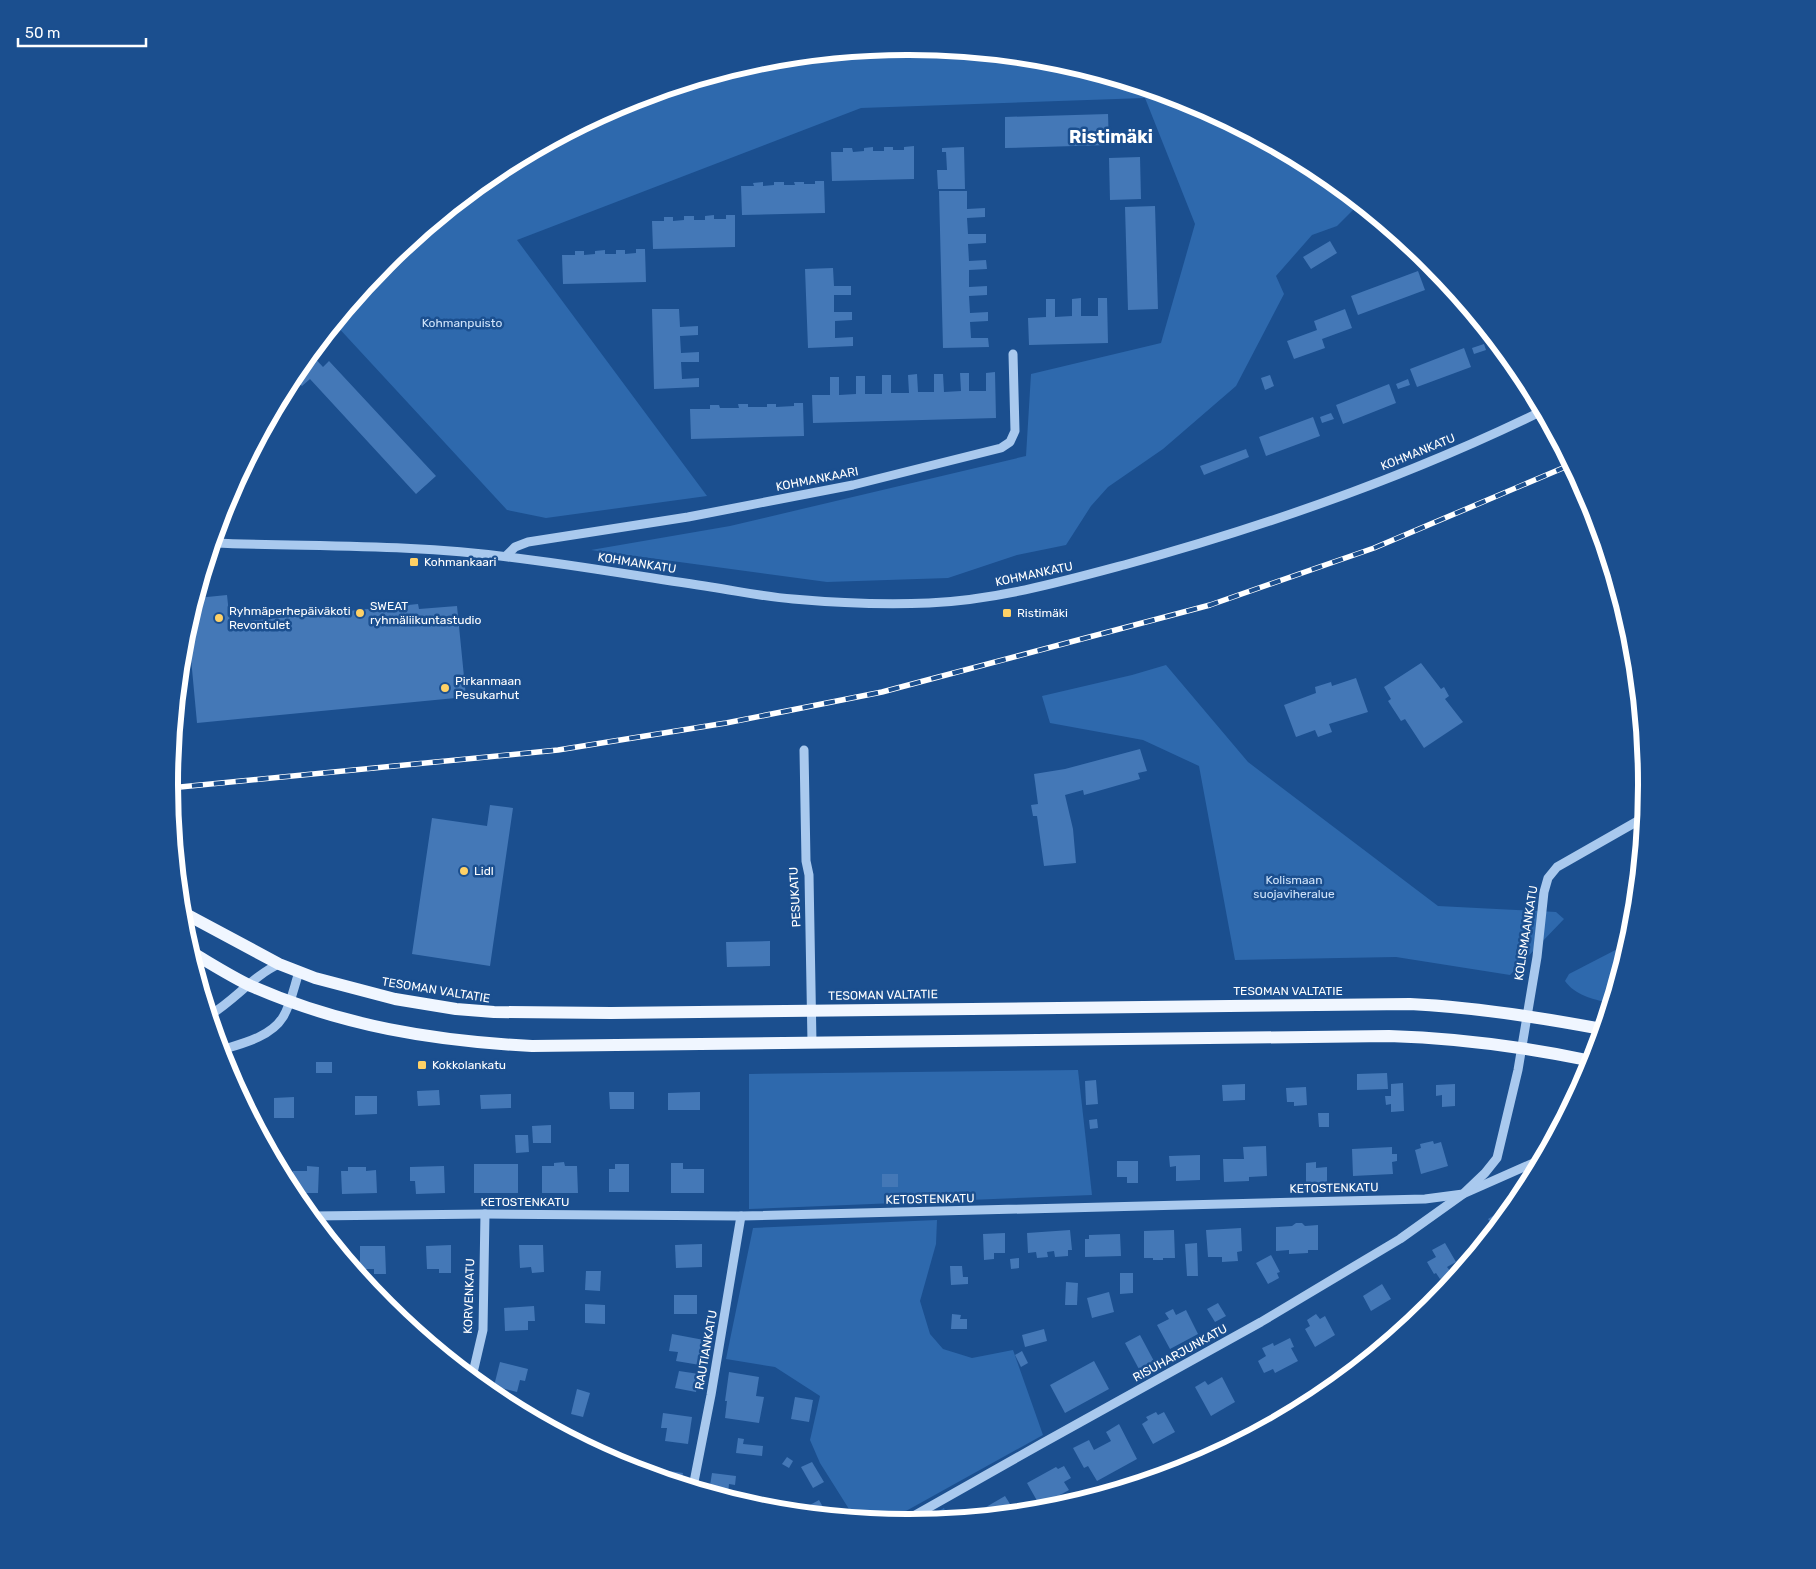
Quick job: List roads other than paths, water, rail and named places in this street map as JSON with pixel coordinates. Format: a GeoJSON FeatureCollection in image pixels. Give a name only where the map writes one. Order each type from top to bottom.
{"type":"FeatureCollection","features":[{"type":"Feature","properties":{"kind":"main road","name":"TESOMAN VALTATIE"},"geometry":{"type":"LineString","coordinates":[[191,917],[279,964],[299,972],[395,999],[456,1009],[494,1012],[1410,1004],[1453,1006],[1596,1028]]}},
{"type":"Feature","properties":{"kind":"main road"},"geometry":{"type":"LineString","coordinates":[[199,957],[249,985],[326,1014],[395,1031],[478,1043],[532,1046],[1389,1036],[1454,1039],[1522,1048],[1584,1059]]}},
{"type":"Feature","properties":{"kind":"street","name":"KOHMANKAARI"},"geometry":{"type":"LineString","coordinates":[[506,556],[515,546],[528,542],[688,517],[821,491],[884,478],[1001,448],[1010,442],[1015,431],[1013,354]]}},
{"type":"Feature","properties":{"kind":"street","name":"KOHMANKATU"},"geometry":{"type":"LineString","coordinates":[[506,556],[789,599],[891,603],[961,601],[1045,585],[1202,543],[1332,499],[1413,468],[1495,434],[1536,414]]}},
{"type":"Feature","properties":{"kind":"street"},"geometry":{"type":"LineString","coordinates":[[220,543],[414,550],[506,556]]}},
{"type":"Feature","properties":{"kind":"street","name":"PESUKATU"},"geometry":{"type":"LineString","coordinates":[[804,750],[806,861],[809,875],[812,1043]]}},
{"type":"Feature","properties":{"kind":"street","name":"KOLISMAANKATU"},"geometry":{"type":"LineString","coordinates":[[1463,1194],[1485,1173],[1497,1158],[1518,1070],[1528,1016],[1544,892],[1551,873],[1557,867],[1636,822]]}},
{"type":"Feature","properties":{"kind":"street"},"geometry":{"type":"LineString","coordinates":[[215,1012],[236,997],[267,969],[279,964]]}},
{"type":"Feature","properties":{"kind":"street"},"geometry":{"type":"LineString","coordinates":[[228,1048],[258,1037],[274,1028],[282,1019],[299,972]]}},
{"type":"Feature","properties":{"kind":"street","name":"KETOSTENKATU"},"geometry":{"type":"LineString","coordinates":[[320,1216],[485,1214],[741,1216],[1425,1198],[1463,1194],[1531,1164]]}},
{"type":"Feature","properties":{"kind":"street","name":"RISUHARJUNKATU"},"geometry":{"type":"LineString","coordinates":[[918,1514],[1262,1322],[1400,1239],[1463,1194]]}},
{"type":"Feature","properties":{"kind":"street","name":"KORVENKATU"},"geometry":{"type":"LineString","coordinates":[[474,1370],[482,1330],[485,1214]]}},
{"type":"Feature","properties":{"kind":"street","name":"RAUTIANKATU"},"geometry":{"type":"LineString","coordinates":[[694,1481],[711,1395],[741,1216]]}},
{"type":"Feature","properties":{"kind":"railway"},"geometry":{"type":"LineString","coordinates":[[178,787],[558,750],[726,723],[882,692],[1210,605],[1374,548],[1564,467]]}},
{"type":"Feature","properties":{"kind":"place","name":"Kohmankaari"},"geometry":{"type":"Point","coordinates":[414,562]}},
{"type":"Feature","properties":{"kind":"place","name":"SWEAT ryhmäliikuntastudio"},"geometry":{"type":"Point","coordinates":[360,613]}},
{"type":"Feature","properties":{"kind":"place","name":"Ristimäki"},"geometry":{"type":"Point","coordinates":[1007,613]}},
{"type":"Feature","properties":{"kind":"place","name":"Ryhmäperhepäiväkoti Revontulet"},"geometry":{"type":"Point","coordinates":[219,618]}},
{"type":"Feature","properties":{"kind":"place","name":"Pirkanmaan Pesukarhut"},"geometry":{"type":"Point","coordinates":[445,688]}},
{"type":"Feature","properties":{"kind":"place","name":"Lidl"},"geometry":{"type":"Point","coordinates":[464,871]}},
{"type":"Feature","properties":{"kind":"place","name":"Kokkolankatu"},"geometry":{"type":"Point","coordinates":[422,1065]}},
{"type":"Feature","properties":{"kind":"district","name":"Ristimäki"},"geometry":{"type":"Point","coordinates":[1111,137]}},
{"type":"Feature","properties":{"kind":"park label","name":"Kohmanpuisto"},"geometry":{"type":"Point","coordinates":[462,323]}},
{"type":"Feature","properties":{"kind":"park label","name":"Kolismaan suojaviheralue"},"geometry":{"type":"Point","coordinates":[1294,887]}}]}
